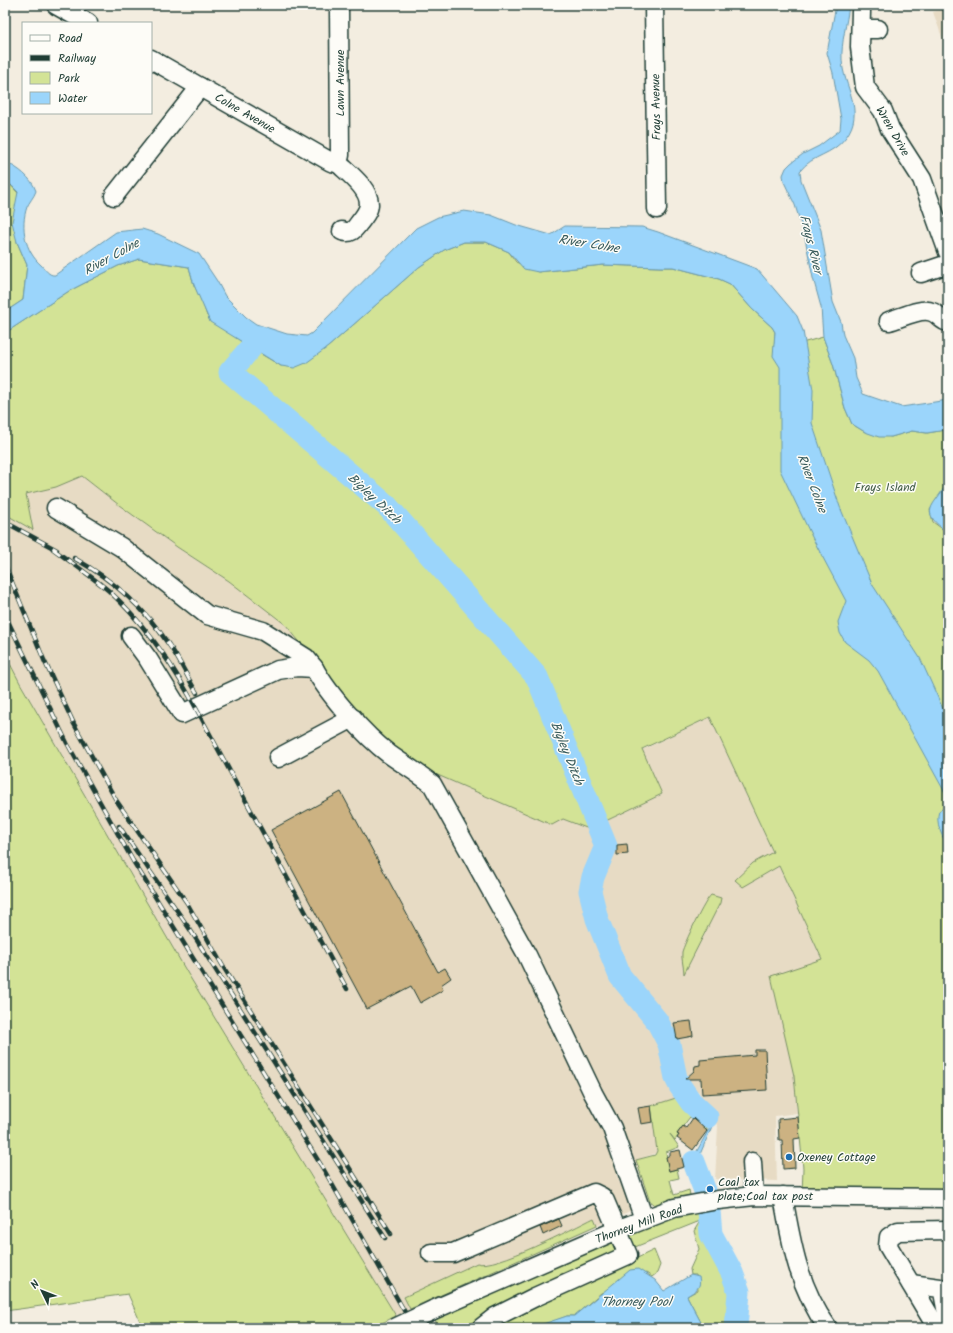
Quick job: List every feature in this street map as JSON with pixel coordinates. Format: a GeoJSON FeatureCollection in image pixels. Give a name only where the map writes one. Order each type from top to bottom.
{"type":"FeatureCollection","features":[{"type":"Feature","properties":{"kind":"street"},"geometry":{"type":"LineString","coordinates":[[56,5],[86,22]]}},
{"type":"Feature","properties":{"kind":"street","name":"Lawn Avenue"},"geometry":{"type":"LineString","coordinates":[[338,162],[340,155],[339,5]]}},
{"type":"Feature","properties":{"kind":"street","name":"Frays Avenue"},"geometry":{"type":"LineString","coordinates":[[654,5],[657,209]]}},
{"type":"Feature","properties":{"kind":"street","name":"Wren Drive"},"geometry":{"type":"LineString","coordinates":[[861,11],[869,29],[860,47],[865,87],[883,111],[890,129],[922,179],[948,252]]}},
{"type":"Feature","properties":{"kind":"street","name":"Colne Avenue"},"geometry":{"type":"LineString","coordinates":[[152,60],[331,162],[338,162]]}},
{"type":"Feature","properties":{"kind":"street"},"geometry":{"type":"LineString","coordinates":[[114,196],[200,87]]}},
{"type":"Feature","properties":{"kind":"street"},"geometry":{"type":"LineString","coordinates":[[338,162],[368,196],[369,205],[367,212],[354,230],[348,233],[342,231]]}},
{"type":"Feature","properties":{"kind":"street"},"geometry":{"type":"LineString","coordinates":[[921,273],[948,264]]}},
{"type":"Feature","properties":{"kind":"street"},"geometry":{"type":"LineString","coordinates":[[889,321],[927,310],[936,313],[944,321],[948,322]]}},
{"type":"Feature","properties":{"kind":"street"},"geometry":{"type":"LineString","coordinates":[[56,508],[121,547],[207,615],[264,631],[306,658],[314,668],[321,682],[369,736],[389,754],[410,767],[432,784],[527,954],[592,1093],[612,1128],[644,1219]]}},
{"type":"Feature","properties":{"kind":"street"},"geometry":{"type":"LineString","coordinates":[[130,636],[148,659],[182,714],[278,670],[297,667],[314,668]]}},
{"type":"Feature","properties":{"kind":"street"},"geometry":{"type":"LineString","coordinates":[[278,758],[353,718]]}},
{"type":"Feature","properties":{"kind":"street"},"geometry":{"type":"LineString","coordinates":[[752,1162],[754,1196]]}},
{"type":"Feature","properties":{"kind":"street"},"geometry":{"type":"LineString","coordinates":[[430,1253],[453,1254],[594,1193],[602,1197],[605,1201],[628,1255],[535,1297],[495,1318],[481,1328]]}},
{"type":"Feature","properties":{"kind":"street","name":"Thorney Mill Road"},"geometry":{"type":"LineString","coordinates":[[395,1328],[617,1230],[674,1208],[718,1200],[754,1196],[948,1198]]}},
{"type":"Feature","properties":{"kind":"street"},"geometry":{"type":"LineString","coordinates":[[783,1196],[793,1251],[815,1310],[828,1328]]}},
{"type":"Feature","properties":{"kind":"street"},"geometry":{"type":"LineString","coordinates":[[937,1328],[888,1246],[889,1237],[898,1231],[948,1230]]}},
{"type":"Feature","properties":{"kind":"street"},"geometry":{"type":"LineString","coordinates":[[912,1284],[940,1288],[943,1292],[948,1319]]}},
{"type":"Feature","properties":{"kind":"shaded area"},"geometry":{"type":"Polygon","coordinates":[[[948,8],[948,54],[933,12],[948,8]]]}},
{"type":"Feature","properties":{"kind":"shaded area"},"geometry":{"type":"Polygon","coordinates":[[[82,476],[177,547],[229,581],[286,625],[356,712],[563,819],[589,829],[662,794],[642,750],[710,717],[822,959],[794,1076],[797,1113],[775,1116],[777,1181],[715,1179],[718,1127],[698,1091],[651,1106],[657,1146],[656,1153],[637,1160],[638,1167],[616,1174],[632,1210],[396,1316],[188,974],[20,683],[5,654],[5,514],[33,529],[26,494],[82,476]]]}},
{"type":"Feature","properties":{"kind":"green space"},"geometry":{"type":"Polygon","coordinates":[[[5,179],[18,193],[17,242],[27,265],[23,300],[5,312],[5,179]]]}},
{"type":"Feature","properties":{"kind":"green space","name":"Frays Island"},"geometry":{"type":"Polygon","coordinates":[[[464,242],[486,242],[509,252],[516,262],[538,272],[603,265],[673,267],[719,279],[730,284],[752,309],[772,327],[775,332],[774,351],[823,337],[833,364],[845,408],[852,424],[865,432],[891,437],[912,431],[927,433],[946,430],[948,432],[948,482],[930,510],[933,522],[948,533],[948,1193],[802,1195],[803,1168],[794,1076],[771,976],[822,959],[779,866],[743,887],[735,880],[753,863],[773,852],[710,717],[642,749],[662,794],[589,829],[563,819],[552,825],[433,773],[405,756],[356,712],[286,625],[229,581],[177,547],[82,476],[56,487],[26,494],[33,530],[5,514],[5,333],[69,291],[118,266],[139,259],[189,267],[194,285],[207,316],[246,345],[281,366],[328,347],[419,267],[444,250],[464,242]]]}},
{"type":"Feature","properties":{"kind":"green space"},"geometry":{"type":"Polygon","coordinates":[[[5,654],[20,683],[188,974],[396,1316],[372,1328],[143,1328],[128,1294],[5,1311],[5,654]]]}},
{"type":"Feature","properties":{"kind":"green space"},"geometry":{"type":"Polygon","coordinates":[[[711,895],[721,898],[720,903],[684,974],[682,952],[695,922],[711,895]]]}},
{"type":"Feature","properties":{"kind":"green space"},"geometry":{"type":"Polygon","coordinates":[[[682,1096],[685,1104],[706,1122],[707,1131],[690,1117],[677,1134],[679,1135],[675,1140],[670,1134],[679,1147],[666,1152],[669,1171],[677,1169],[679,1178],[670,1180],[674,1195],[689,1190],[690,1195],[655,1205],[650,1202],[636,1160],[655,1155],[657,1151],[651,1106],[682,1096]]]}},
{"type":"Feature","properties":{"kind":"green space"},"geometry":{"type":"Polygon","coordinates":[[[706,1209],[708,1238],[730,1273],[735,1291],[737,1302],[733,1320],[733,1328],[704,1328],[687,1296],[698,1290],[696,1275],[691,1275],[690,1269],[699,1249],[694,1231],[700,1221],[635,1247],[629,1238],[630,1234],[648,1225],[706,1209]]]}},
{"type":"Feature","properties":{"kind":"green space"},"geometry":{"type":"Polygon","coordinates":[[[594,1218],[597,1225],[410,1309],[404,1297],[477,1263],[500,1260],[534,1247],[594,1218]]]}},
{"type":"Feature","properties":{"kind":"green space"},"geometry":{"type":"Polygon","coordinates":[[[605,1242],[615,1244],[619,1250],[486,1318],[472,1328],[431,1328],[437,1325],[435,1319],[605,1242]]]}},
{"type":"Feature","properties":{"kind":"green space"},"geometry":{"type":"Polygon","coordinates":[[[654,1250],[660,1265],[657,1273],[652,1277],[646,1273],[601,1293],[574,1316],[567,1316],[537,1328],[492,1328],[654,1250]]]}},
{"type":"Feature","properties":{"kind":"water","name":"Frays River"},"geometry":{"type":"Polygon","coordinates":[[[836,5],[849,5],[843,39],[842,60],[843,70],[854,108],[852,127],[841,143],[829,152],[805,165],[800,171],[801,180],[821,230],[833,302],[841,322],[843,335],[853,358],[856,378],[863,394],[901,407],[948,400],[948,432],[946,430],[927,433],[912,431],[891,437],[879,437],[865,432],[852,424],[845,408],[833,364],[823,337],[821,307],[813,278],[805,238],[795,205],[784,182],[783,175],[786,168],[791,163],[803,154],[819,146],[840,130],[841,119],[833,73],[827,53],[836,5]]]}},
{"type":"Feature","properties":{"kind":"water","name":"River Colne"},"geometry":{"type":"Polygon","coordinates":[[[5,162],[28,177],[36,191],[27,207],[25,215],[25,238],[31,253],[49,273],[55,275],[116,232],[142,229],[158,234],[199,254],[225,296],[246,317],[256,324],[287,334],[307,336],[312,333],[416,228],[438,217],[464,211],[491,215],[516,225],[551,235],[565,226],[642,227],[757,269],[797,316],[803,331],[813,390],[812,423],[840,507],[872,584],[920,658],[948,720],[948,798],[878,671],[869,660],[845,642],[840,633],[838,622],[846,601],[813,539],[780,470],[780,367],[773,356],[775,332],[772,327],[752,309],[730,284],[719,279],[673,267],[603,265],[538,272],[524,269],[509,252],[486,242],[464,242],[444,250],[419,267],[328,347],[306,363],[294,368],[281,366],[210,322],[194,285],[189,267],[139,259],[118,266],[69,291],[5,333],[5,312],[23,300],[27,265],[17,242],[12,222],[18,192],[5,179],[5,162]]]}},
{"type":"Feature","properties":{"kind":"water"},"geometry":{"type":"Polygon","coordinates":[[[948,482],[948,533],[933,519],[931,509],[948,482]]]}},
{"type":"Feature","properties":{"kind":"water"},"geometry":{"type":"Polygon","coordinates":[[[948,805],[948,847],[941,834],[938,816],[939,811],[948,805]]]}},
{"type":"Feature","properties":{"kind":"water"},"geometry":{"type":"Polygon","coordinates":[[[688,1094],[713,1124],[698,1159],[697,1166],[708,1190],[700,1192],[692,1160],[709,1129],[705,1119],[691,1110],[686,1104],[682,1096],[688,1094]]]}},
{"type":"Feature","properties":{"kind":"water","name":"Thorney Pool"},"geometry":{"type":"Polygon","coordinates":[[[638,1269],[655,1280],[664,1291],[691,1275],[699,1277],[699,1287],[687,1296],[704,1328],[531,1328],[567,1316],[574,1316],[630,1270],[638,1269]]]}},
{"type":"Feature","properties":{"kind":"building"},"geometry":{"type":"Polygon","coordinates":[[[341,792],[438,972],[445,968],[451,978],[441,985],[443,990],[420,1003],[411,986],[367,1009],[271,830],[341,792]]]}},
{"type":"Feature","properties":{"kind":"building"},"geometry":{"type":"Polygon","coordinates":[[[627,844],[628,854],[617,855],[617,845],[627,844]]]}},
{"type":"Feature","properties":{"kind":"building"},"geometry":{"type":"Polygon","coordinates":[[[691,1021],[693,1036],[677,1039],[674,1023],[691,1021]]]}},
{"type":"Feature","properties":{"kind":"building"},"geometry":{"type":"Polygon","coordinates":[[[755,1050],[765,1050],[767,1090],[702,1094],[701,1079],[685,1079],[694,1071],[695,1066],[700,1065],[700,1060],[755,1055],[755,1050]]]}},
{"type":"Feature","properties":{"kind":"building"},"geometry":{"type":"Polygon","coordinates":[[[651,1106],[653,1122],[641,1124],[638,1108],[651,1106]]]}},
{"type":"Feature","properties":{"kind":"building"},"geometry":{"type":"Polygon","coordinates":[[[798,1117],[800,1138],[794,1139],[795,1168],[783,1169],[782,1140],[779,1140],[778,1119],[798,1117]]]}},
{"type":"Feature","properties":{"kind":"building"},"geometry":{"type":"Polygon","coordinates":[[[693,1118],[707,1131],[693,1150],[677,1138],[679,1135],[677,1134],[683,1126],[686,1128],[693,1118]]]}},
{"type":"Feature","properties":{"kind":"building"},"geometry":{"type":"Polygon","coordinates":[[[680,1150],[684,1167],[669,1171],[666,1157],[670,1155],[670,1152],[680,1150]]]}},
{"type":"Feature","properties":{"kind":"building"},"geometry":{"type":"Polygon","coordinates":[[[559,1219],[562,1226],[543,1235],[540,1227],[559,1219]]]}},
{"type":"Feature","properties":{"kind":"waterway","name":"Bigley Ditch"},"geometry":{"type":"LineString","coordinates":[[260,337],[230,372],[387,506],[537,677],[606,846],[593,877],[590,891],[597,919],[620,976],[657,1021],[669,1044],[676,1078],[680,1086],[691,1102],[707,1117]]}},
{"type":"Feature","properties":{"kind":"waterway","name":"Bigley Ditch"},"geometry":{"type":"LineString","coordinates":[[694,1162],[708,1199],[711,1234],[732,1273],[739,1292],[736,1328]]}},
{"type":"Feature","properties":{"kind":"railway"},"geometry":{"type":"LineString","coordinates":[[5,522],[57,550]]}},
{"type":"Feature","properties":{"kind":"railway"},"geometry":{"type":"LineString","coordinates":[[53,549],[109,591],[133,615],[164,654],[190,697],[347,989]]}},
{"type":"Feature","properties":{"kind":"railway"},"geometry":{"type":"LineString","coordinates":[[74,558],[115,585],[150,619],[173,651],[197,693]]}},
{"type":"Feature","properties":{"kind":"railway"},"geometry":{"type":"LineString","coordinates":[[5,565],[44,660],[74,724],[116,800],[187,903],[224,968],[391,1234]]}},
{"type":"Feature","properties":{"kind":"railway"},"geometry":{"type":"LineString","coordinates":[[5,615],[67,743],[133,861],[324,1170],[414,1328]]}},
{"type":"Feature","properties":{"kind":"railway"},"geometry":{"type":"LineString","coordinates":[[119,826],[191,931],[385,1238]]}},
{"type":"Feature","properties":{"kind":"place","name":"Oxeney Cottage"},"geometry":{"type":"Point","coordinates":[789,1157]}},
{"type":"Feature","properties":{"kind":"place","name":"Coal tax plate;Coal tax post"},"geometry":{"type":"Point","coordinates":[710,1189]}}]}
